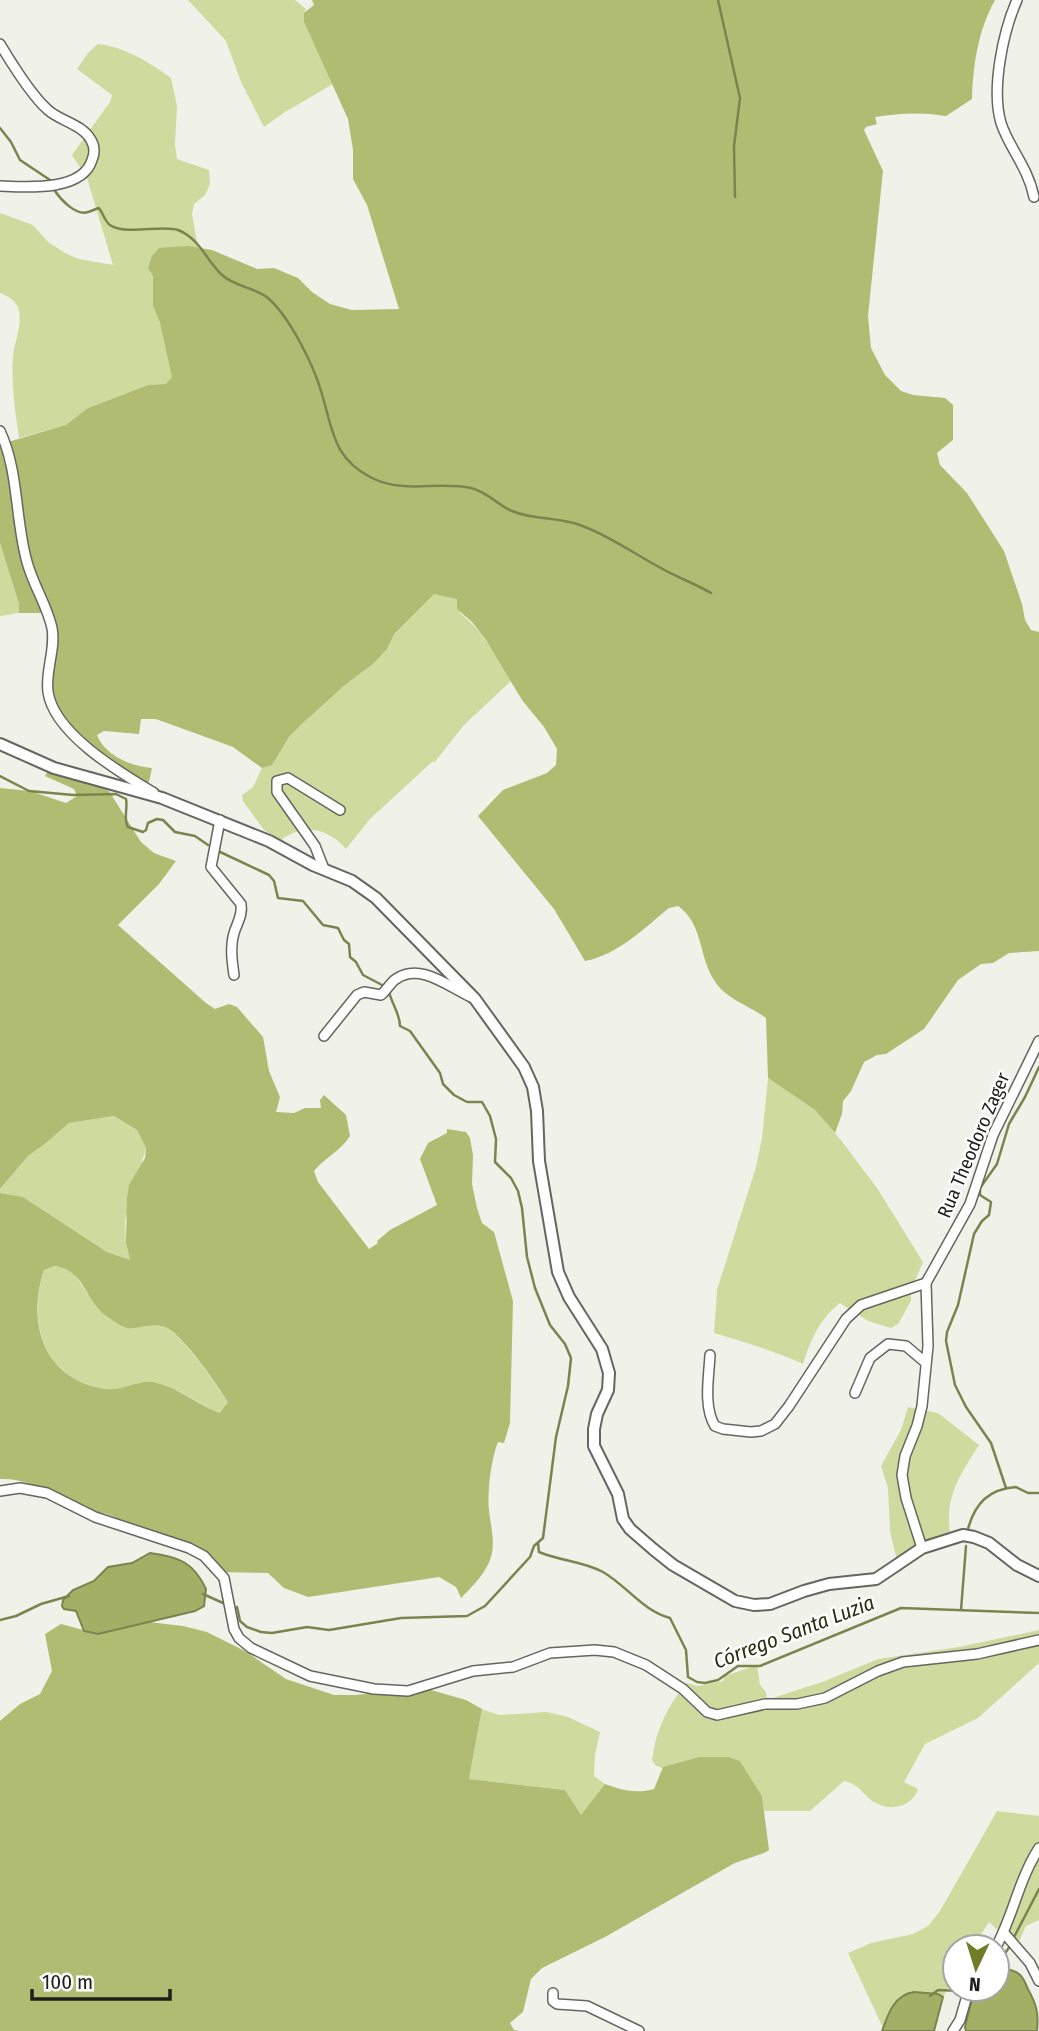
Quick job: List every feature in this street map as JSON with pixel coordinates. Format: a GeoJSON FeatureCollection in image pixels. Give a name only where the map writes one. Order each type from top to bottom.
{"type":"FeatureCollection","features":[{"type":"Feature","properties":{"kind":"street"},"geometry":{"type":"LineString","coordinates":[[1017,0],[1003,45],[998,107],[1002,124],[1021,160],[1034,197]]}},
{"type":"Feature","properties":{"kind":"street"},"geometry":{"type":"LineString","coordinates":[[0,44],[14,67],[48,110],[82,129],[90,138],[94,149],[91,164],[78,177],[69,181],[43,187],[0,186]]}},
{"type":"Feature","properties":{"kind":"street"},"geometry":{"type":"LineString","coordinates":[[0,431],[7,449],[26,560],[52,627],[48,691],[52,706],[71,732],[105,763],[162,798]]}},
{"type":"Feature","properties":{"kind":"street"},"geometry":{"type":"LineString","coordinates":[[0,744],[54,768],[162,798],[219,820],[269,841],[364,888],[475,999],[524,1067],[533,1087],[540,1161],[558,1272],[569,1297],[597,1338],[609,1373],[608,1390],[594,1429],[594,1446],[618,1494],[623,1519],[630,1530],[683,1571],[735,1601],[754,1605],[770,1604],[829,1584],[876,1579],[922,1548],[950,1538],[974,1536],[989,1543],[1017,1565],[1039,1576]]}},
{"type":"Feature","properties":{"kind":"street"},"geometry":{"type":"LineString","coordinates":[[324,869],[315,846],[277,792],[277,781],[288,778],[340,810]]}},
{"type":"Feature","properties":{"kind":"street"},"geometry":{"type":"LineString","coordinates":[[219,820],[211,867],[242,909],[233,941],[234,975]]}},
{"type":"Feature","properties":{"kind":"street"},"geometry":{"type":"LineString","coordinates":[[324,1036],[357,995],[364,992],[381,995],[402,975],[425,975],[475,999]]}},
{"type":"Feature","properties":{"kind":"street","name":"Rua Theodoro Zager"},"geometry":{"type":"LineString","coordinates":[[922,1548],[906,1498],[902,1475],[905,1456],[917,1426],[926,1363],[926,1283],[970,1204],[993,1135],[1039,1041]]}},
{"type":"Feature","properties":{"kind":"street"},"geometry":{"type":"LineString","coordinates":[[710,1354],[711,1421],[715,1426],[735,1431],[761,1431],[775,1424],[846,1319],[861,1305],[926,1283]]}},
{"type":"Feature","properties":{"kind":"street"},"geometry":{"type":"LineString","coordinates":[[855,1393],[870,1359],[888,1344],[906,1346],[926,1363]]}},
{"type":"Feature","properties":{"kind":"street"},"geometry":{"type":"LineString","coordinates":[[0,1491],[11,1488],[47,1493],[95,1517],[189,1548],[204,1556],[224,1578],[234,1629],[239,1638],[251,1648],[310,1676],[374,1689],[408,1691],[473,1671],[513,1667],[550,1653],[596,1650],[614,1652],[646,1665],[682,1689],[708,1712],[717,1715],[765,1704],[797,1704],[825,1698],[878,1671],[904,1662],[977,1654],[1039,1640]]}},
{"type":"Feature","properties":{"kind":"street"},"geometry":{"type":"LineString","coordinates":[[1004,1933],[1017,1893],[1039,1848]]}},
{"type":"Feature","properties":{"kind":"street"},"geometry":{"type":"LineString","coordinates":[[1011,1941],[1030,1963],[1039,1981]]}},
{"type":"Feature","properties":{"kind":"street"},"geometry":{"type":"LineString","coordinates":[[553,1993],[553,2001],[557,2004],[587,2006],[639,2031]]}},
{"type":"Feature","properties":{"kind":"street"},"geometry":{"type":"LineString","coordinates":[[953,2031],[960,2020],[965,2003]]}},
{"type":"Feature","properties":{"kind":"shaded area"},"geometry":{"type":"Polygon","coordinates":[[[188,0],[295,0],[306,9],[304,22],[333,84],[264,127],[241,82],[226,41],[188,0]]]}},
{"type":"Feature","properties":{"kind":"shaded area"},"geometry":{"type":"Polygon","coordinates":[[[312,0],[995,0],[984,23],[978,48],[972,99],[946,116],[911,114],[875,117],[877,124],[864,130],[883,171],[868,316],[871,348],[885,375],[901,391],[945,398],[953,405],[953,440],[937,453],[940,465],[967,493],[1004,551],[1025,620],[1031,630],[1039,632],[1039,951],[1009,953],[993,963],[981,964],[958,980],[924,1029],[886,1054],[877,1055],[864,1062],[851,1091],[843,1101],[842,1114],[835,1133],[815,1110],[768,1078],[766,1018],[733,998],[716,983],[706,963],[697,932],[686,913],[678,906],[669,908],[619,947],[585,961],[554,909],[478,816],[503,790],[547,773],[556,765],[557,749],[544,727],[522,700],[486,640],[457,609],[457,599],[434,594],[394,634],[387,649],[373,664],[304,722],[289,737],[272,765],[262,768],[233,747],[156,719],[141,719],[139,734],[104,731],[97,735],[106,749],[120,759],[152,768],[149,782],[132,783],[55,716],[45,684],[47,626],[42,613],[19,613],[19,604],[0,543],[0,439],[8,442],[66,425],[88,408],[148,385],[166,384],[172,377],[160,323],[153,306],[153,276],[148,268],[152,256],[159,248],[189,246],[212,250],[257,269],[274,268],[298,278],[330,304],[352,310],[399,309],[367,205],[353,179],[353,150],[348,119],[304,22],[304,13],[314,5],[312,0]]]}},
{"type":"Feature","properties":{"kind":"shaded area"},"geometry":{"type":"Polygon","coordinates":[[[98,44],[118,48],[136,56],[171,78],[177,106],[177,159],[209,170],[210,184],[205,195],[194,204],[192,214],[198,248],[189,246],[153,275],[153,306],[160,323],[173,377],[166,384],[148,385],[88,408],[67,425],[19,438],[13,355],[20,316],[14,302],[0,293],[0,213],[33,225],[48,242],[67,254],[113,265],[87,178],[72,155],[110,102],[112,95],[77,69],[98,44]]]}},
{"type":"Feature","properties":{"kind":"shaded area"},"geometry":{"type":"Polygon","coordinates":[[[0,543],[19,604],[19,613],[0,616],[0,543]]]}},
{"type":"Feature","properties":{"kind":"shaded area"},"geometry":{"type":"Polygon","coordinates":[[[434,593],[457,599],[460,613],[482,636],[511,681],[464,725],[434,763],[433,761],[370,819],[346,849],[331,836],[315,830],[298,831],[281,840],[264,830],[243,801],[242,795],[253,787],[262,768],[272,764],[289,737],[345,685],[373,664],[387,649],[393,634],[434,593]]]}},
{"type":"Feature","properties":{"kind":"shaded area"},"geometry":{"type":"Polygon","coordinates":[[[53,762],[109,791],[141,842],[154,853],[176,861],[159,884],[118,925],[206,1003],[215,1009],[229,1004],[237,1007],[263,1037],[269,1071],[280,1097],[276,1112],[294,1113],[305,1108],[321,1108],[320,1100],[324,1095],[346,1115],[350,1136],[314,1171],[318,1182],[369,1249],[390,1230],[437,1205],[420,1159],[428,1143],[447,1133],[447,1129],[466,1132],[470,1138],[473,1155],[472,1184],[477,1208],[482,1223],[494,1232],[513,1301],[510,1423],[504,1443],[498,1442],[489,1486],[492,1554],[481,1576],[461,1598],[456,1587],[439,1577],[308,1597],[284,1588],[268,1573],[212,1572],[195,1552],[166,1537],[107,1514],[98,1512],[91,1516],[24,1482],[0,1479],[0,1193],[23,1197],[107,1252],[130,1260],[126,1243],[127,1198],[129,1185],[145,1158],[146,1148],[137,1130],[114,1116],[69,1123],[28,1156],[0,1189],[0,788],[30,791],[66,803],[77,796],[74,789],[45,776],[53,762]],[[55,1266],[44,1270],[37,1310],[39,1329],[45,1346],[54,1361],[67,1374],[84,1383],[105,1389],[147,1382],[162,1384],[220,1413],[228,1402],[199,1360],[172,1331],[154,1325],[127,1328],[117,1323],[100,1311],[79,1280],[65,1269],[55,1266]]]}},
{"type":"Feature","properties":{"kind":"shaded area"},"geometry":{"type":"Polygon","coordinates":[[[768,1078],[815,1110],[840,1139],[877,1188],[923,1262],[911,1290],[911,1301],[898,1324],[891,1328],[868,1321],[840,1303],[817,1330],[803,1364],[714,1333],[717,1290],[756,1167],[768,1078]]]}},
{"type":"Feature","properties":{"kind":"shaded area"},"geometry":{"type":"Polygon","coordinates":[[[114,1116],[137,1130],[146,1148],[125,1220],[130,1260],[107,1252],[23,1197],[0,1193],[0,1189],[28,1156],[69,1123],[114,1116]]]}},
{"type":"Feature","properties":{"kind":"shaded area"},"geometry":{"type":"Polygon","coordinates":[[[55,1266],[73,1274],[96,1302],[127,1328],[155,1325],[172,1331],[228,1402],[220,1414],[161,1384],[146,1382],[105,1389],[84,1383],[67,1374],[54,1361],[45,1346],[40,1329],[39,1290],[44,1270],[55,1266]]]}},
{"type":"Feature","properties":{"kind":"shaded area"},"geometry":{"type":"Polygon","coordinates":[[[908,1407],[938,1413],[979,1445],[960,1476],[952,1497],[950,1533],[922,1544],[897,1561],[890,1531],[888,1488],[881,1466],[901,1430],[908,1407]]]}},
{"type":"Feature","properties":{"kind":"shaded area"},"geometry":{"type":"Polygon","coordinates":[[[150,1553],[169,1556],[190,1566],[206,1589],[204,1606],[195,1611],[98,1634],[84,1631],[76,1611],[64,1609],[62,1606],[63,1600],[73,1590],[94,1581],[108,1567],[132,1563],[150,1553]]]}},
{"type":"Feature","properties":{"kind":"shaded area"},"geometry":{"type":"Polygon","coordinates":[[[149,1622],[207,1632],[245,1651],[286,1679],[334,1695],[414,1689],[431,1690],[466,1700],[482,1709],[469,1779],[565,1790],[581,1815],[605,1784],[629,1791],[654,1789],[663,1767],[699,1757],[729,1757],[740,1761],[762,1796],[769,1850],[733,1864],[605,1937],[542,1968],[531,1979],[523,2012],[510,2023],[514,2030],[519,2031],[0,2031],[0,1721],[20,1704],[40,1694],[52,1671],[45,1634],[61,1624],[98,1634],[149,1622]]]}},
{"type":"Feature","properties":{"kind":"shaded area"},"geometry":{"type":"Polygon","coordinates":[[[1039,1630],[1039,1663],[978,1718],[925,1744],[904,1782],[918,1789],[911,1800],[901,1806],[882,1806],[855,1785],[844,1781],[810,1811],[764,1811],[762,1796],[740,1761],[729,1757],[699,1757],[662,1768],[652,1760],[664,1719],[687,1683],[698,1686],[723,1681],[725,1676],[757,1665],[760,1685],[766,1692],[767,1700],[825,1681],[878,1659],[959,1647],[1039,1630]]]}},
{"type":"Feature","properties":{"kind":"shaded area"},"geometry":{"type":"Polygon","coordinates":[[[482,1709],[499,1715],[547,1712],[568,1717],[600,1732],[594,1776],[605,1784],[581,1816],[565,1790],[469,1779],[482,1709]]]}},
{"type":"Feature","properties":{"kind":"shaded area"},"geometry":{"type":"Polygon","coordinates":[[[997,1811],[1039,1816],[1039,1920],[1026,1926],[1016,1948],[1011,1943],[1011,1933],[1000,1933],[989,1922],[982,1933],[941,1933],[941,1996],[917,1994],[903,1997],[893,2006],[883,2028],[848,1953],[871,1943],[913,1934],[928,1926],[940,1911],[997,1811]]]}},
{"type":"Feature","properties":{"kind":"shaded area"},"geometry":{"type":"Polygon","coordinates":[[[1011,1970],[1019,1974],[1036,2008],[1037,2031],[966,2031],[971,2003],[1011,2003],[1011,1970]]]}},
{"type":"Feature","properties":{"kind":"shaded area"},"geometry":{"type":"Polygon","coordinates":[[[914,1992],[941,1996],[934,2031],[882,2031],[889,2012],[901,1997],[914,1992]]]}},
{"type":"Feature","properties":{"kind":"waterway"},"geometry":{"type":"LineString","coordinates":[[718,0],[740,98],[734,146],[735,197]]}},
{"type":"Feature","properties":{"kind":"waterway"},"geometry":{"type":"LineString","coordinates":[[0,128],[20,160],[50,180]]}},
{"type":"Feature","properties":{"kind":"waterway"},"geometry":{"type":"LineString","coordinates":[[55,191],[65,203],[79,212],[99,208],[108,224],[117,228],[178,230],[192,238],[222,275],[269,299],[285,318],[307,355],[341,452],[359,470],[372,478],[396,485],[471,488],[520,514],[580,525],[711,593]]}},
{"type":"Feature","properties":{"kind":"waterway","name":"Córrego Santa Luzia"},"geometry":{"type":"LineString","coordinates":[[0,776],[29,791],[73,795],[116,794],[126,799],[128,827],[143,832],[148,823],[157,819],[163,820],[175,832],[195,836],[208,845]]}},
{"type":"Feature","properties":{"kind":"waterway","name":"Córrego Santa Luzia"},"geometry":{"type":"LineString","coordinates":[[218,851],[269,875],[274,881],[278,898],[303,901],[323,925],[338,928],[349,944],[350,957],[363,975],[384,986]]}},
{"type":"Feature","properties":{"kind":"waterway","name":"Córrego Santa Luzia"},"geometry":{"type":"LineString","coordinates":[[237,1607],[240,1621],[247,1627],[272,1633],[307,1627],[329,1630],[401,1618],[467,1616],[485,1606],[530,1557],[534,1546],[543,1538],[556,1437],[568,1386],[571,1358],[565,1344],[550,1325],[535,1288],[527,1257],[518,1191],[511,1178],[495,1162],[496,1139],[490,1116],[482,1102],[467,1102],[454,1095],[443,1084],[440,1073],[410,1031],[400,1026],[389,992]]}},
{"type":"Feature","properties":{"kind":"waterway"},"geometry":{"type":"LineString","coordinates":[[1006,1488],[991,1443],[966,1407],[955,1385],[946,1341],[958,1305],[974,1234],[989,1215],[991,1202],[980,1195],[980,1188],[997,1164],[1009,1124],[1039,1067]]}},
{"type":"Feature","properties":{"kind":"waterway"},"geometry":{"type":"LineString","coordinates":[[968,1529],[979,1505],[991,1494],[1016,1487],[1028,1493],[1039,1493]]}},
{"type":"Feature","properties":{"kind":"waterway","name":"Córrego Santa Luzia"},"geometry":{"type":"LineString","coordinates":[[538,1543],[539,1552],[603,1572],[643,1604],[670,1618],[686,1650],[688,1677],[697,1682],[718,1680],[738,1666],[760,1666],[901,1608],[1039,1613]]}},
{"type":"Feature","properties":{"kind":"waterway"},"geometry":{"type":"LineString","coordinates":[[961,1610],[966,1546]]}},
{"type":"Feature","properties":{"kind":"waterway"},"geometry":{"type":"LineString","coordinates":[[203,1594],[223,1603]]}},
{"type":"Feature","properties":{"kind":"waterway"},"geometry":{"type":"LineString","coordinates":[[0,1620],[69,1596]]}},
{"type":"Feature","properties":{"kind":"waterway","name":"Córrego Santa Luzia"},"geometry":{"type":"LineString","coordinates":[[1013,1939],[1039,1889]]}},
{"type":"Feature","properties":{"kind":"waterway","name":"Córrego Santa Luzia"},"geometry":{"type":"LineString","coordinates":[[930,1996],[941,1990]]}}]}
